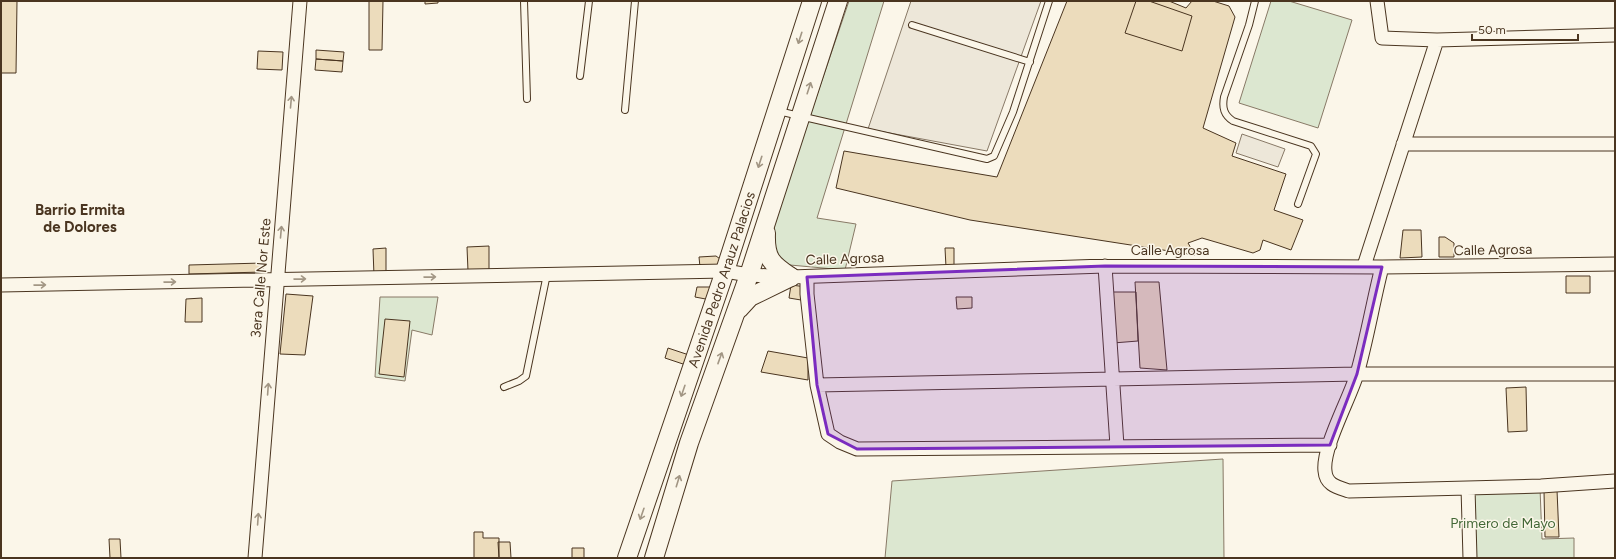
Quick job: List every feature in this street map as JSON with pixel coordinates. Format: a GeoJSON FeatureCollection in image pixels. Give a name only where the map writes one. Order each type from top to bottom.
{"type":"FeatureCollection","features":[{"type":"Feature","properties":{"kind":"street","name":"3era Calle Nor Este"},"geometry":{"type":"LineString","coordinates":[[256,558],[300,1]]}},
{"type":"Feature","properties":{"kind":"street","name":"Avenida Pedro Arauz Palacios"},"geometry":{"type":"LineString","coordinates":[[627,558],[725,271],[812,1]]}},
{"type":"Feature","properties":{"kind":"street","name":"Avenida Pedro Arauz Palacios"},"geometry":{"type":"LineString","coordinates":[[654,558],[689,443],[737,311],[838,1]]}},
{"type":"Feature","properties":{"kind":"street"},"geometry":{"type":"LineString","coordinates":[[1377,1],[1382,38],[1437,40],[1615,35]]}},
{"type":"Feature","properties":{"kind":"street"},"geometry":{"type":"LineString","coordinates":[[1364,266],[1437,40]]}},
{"type":"Feature","properties":{"kind":"street"},"geometry":{"type":"LineString","coordinates":[[1403,144],[1615,144]]}},
{"type":"Feature","properties":{"kind":"street"},"geometry":{"type":"LineString","coordinates":[[766,224],[766,251],[770,261],[799,277],[807,294],[817,385],[828,434],[840,442],[857,449],[1330,445]]}},
{"type":"Feature","properties":{"kind":"street","name":"Calle Agrosa"},"geometry":{"type":"LineString","coordinates":[[1,285],[725,271],[749,275],[799,277],[1105,266],[1382,267],[1615,264]]}},
{"type":"Feature","properties":{"kind":"street"},"geometry":{"type":"LineString","coordinates":[[1105,266],[1117,446]]}},
{"type":"Feature","properties":{"kind":"street"},"geometry":{"type":"LineString","coordinates":[[1382,267],[1357,374],[1330,445],[1325,471],[1332,486],[1348,491],[1541,486],[1615,481]]}},
{"type":"Feature","properties":{"kind":"street"},"geometry":{"type":"LineString","coordinates":[[737,311],[750,297],[799,277]]}},
{"type":"Feature","properties":{"kind":"street"},"geometry":{"type":"LineString","coordinates":[[817,385],[1357,374],[1615,374]]}},
{"type":"Feature","properties":{"kind":"street"},"geometry":{"type":"LineString","coordinates":[[668,435],[689,443]]}},
{"type":"Feature","properties":{"kind":"street"},"geometry":{"type":"LineString","coordinates":[[1468,488],[1470,558]]}},
{"type":"Feature","properties":{"kind":"lane"},"geometry":{"type":"LineString","coordinates":[[524,1],[527,99]]}},
{"type":"Feature","properties":{"kind":"lane"},"geometry":{"type":"LineString","coordinates":[[580,76],[589,1]]}},
{"type":"Feature","properties":{"kind":"lane"},"geometry":{"type":"LineString","coordinates":[[625,110],[636,1]]}},
{"type":"Feature","properties":{"kind":"lane"},"geometry":{"type":"LineString","coordinates":[[777,111],[989,159],[994,156],[1013,112],[1049,1]]}},
{"type":"Feature","properties":{"kind":"lane"},"geometry":{"type":"LineString","coordinates":[[1255,1],[1249,25],[1224,98],[1224,111],[1233,121],[1311,146],[1316,154],[1298,204]]}},
{"type":"Feature","properties":{"kind":"lane"},"geometry":{"type":"LineString","coordinates":[[912,25],[1030,62]]}},
{"type":"Feature","properties":{"kind":"lane"},"geometry":{"type":"LineString","coordinates":[[504,387],[519,381],[526,376],[547,274]]}},
{"type":"Feature","properties":{"kind":"highlighted area"},"geometry":{"type":"Polygon","coordinates":[[[1105,266],[1382,267],[1357,374],[1330,445],[857,449],[828,434],[817,385],[807,277],[1105,266]]]}},
{"type":"Feature","properties":{"kind":"green space"},"geometry":{"type":"Polygon","coordinates":[[[849,1],[884,1],[817,218],[856,224],[845,270],[790,265],[777,259],[771,230],[849,1]]]}},
{"type":"Feature","properties":{"kind":"green space"},"geometry":{"type":"Polygon","coordinates":[[[1271,1],[1289,1],[1352,20],[1318,128],[1239,103],[1271,1]]]}},
{"type":"Feature","properties":{"kind":"green space"},"geometry":{"type":"Polygon","coordinates":[[[380,297],[438,297],[432,335],[412,330],[405,381],[375,377],[380,297]]]}},
{"type":"Feature","properties":{"kind":"green space"},"geometry":{"type":"Polygon","coordinates":[[[1223,459],[1224,558],[885,558],[892,481],[1223,459]]]}},
{"type":"Feature","properties":{"kind":"green space","name":"Primero de Mayo"},"geometry":{"type":"Polygon","coordinates":[[[1468,488],[1540,488],[1542,539],[1574,538],[1574,558],[1470,558],[1468,488]]]}},
{"type":"Feature","properties":{"kind":"shaded area"},"geometry":{"type":"Polygon","coordinates":[[[911,1],[1041,1],[987,151],[868,129],[911,1]]]}},
{"type":"Feature","properties":{"kind":"shaded area"},"geometry":{"type":"Polygon","coordinates":[[[1242,134],[1285,149],[1278,167],[1236,153],[1242,134]]]}},
{"type":"Feature","properties":{"kind":"building"},"geometry":{"type":"Polygon","coordinates":[[[1,1],[17,1],[16,73],[1,73],[1,1]]]}},
{"type":"Feature","properties":{"kind":"building"},"geometry":{"type":"Polygon","coordinates":[[[369,1],[383,1],[382,50],[369,50],[369,1]]]}},
{"type":"Feature","properties":{"kind":"building"},"geometry":{"type":"Polygon","coordinates":[[[425,1],[438,1],[438,3],[425,4],[425,1]]]}},
{"type":"Feature","properties":{"kind":"building"},"geometry":{"type":"Polygon","coordinates":[[[1067,1],[1169,1],[1186,8],[1192,1],[1213,1],[1229,6],[1235,17],[1203,128],[1236,143],[1232,156],[1286,174],[1274,210],[1303,220],[1291,250],[1263,240],[1260,250],[1253,253],[1202,238],[1188,243],[1195,255],[970,220],[836,188],[844,151],[997,177],[1067,1]]]}},
{"type":"Feature","properties":{"kind":"building"},"geometry":{"type":"Polygon","coordinates":[[[1136,1],[1149,1],[1192,16],[1182,51],[1125,33],[1136,1]]]}},
{"type":"Feature","properties":{"kind":"building"},"geometry":{"type":"Polygon","coordinates":[[[316,50],[344,52],[343,61],[316,59],[316,50]]]}},
{"type":"Feature","properties":{"kind":"building"},"geometry":{"type":"Polygon","coordinates":[[[258,51],[283,52],[282,70],[257,69],[258,51]]]}},
{"type":"Feature","properties":{"kind":"building"},"geometry":{"type":"Polygon","coordinates":[[[316,59],[343,61],[342,72],[315,70],[316,59]]]}},
{"type":"Feature","properties":{"kind":"building"},"geometry":{"type":"Polygon","coordinates":[[[1403,230],[1421,230],[1422,257],[1400,258],[1403,230]]]}},
{"type":"Feature","properties":{"kind":"building"},"geometry":{"type":"Polygon","coordinates":[[[1439,237],[1445,237],[1454,243],[1454,257],[1439,257],[1439,237]]]}},
{"type":"Feature","properties":{"kind":"building"},"geometry":{"type":"Polygon","coordinates":[[[489,246],[489,270],[468,271],[467,247],[489,246]]]}},
{"type":"Feature","properties":{"kind":"building"},"geometry":{"type":"Polygon","coordinates":[[[386,248],[386,276],[374,276],[373,249],[386,248]]]}},
{"type":"Feature","properties":{"kind":"building"},"geometry":{"type":"Polygon","coordinates":[[[945,248],[954,248],[954,267],[946,267],[945,248]]]}},
{"type":"Feature","properties":{"kind":"building"},"geometry":{"type":"Polygon","coordinates":[[[716,256],[723,261],[716,266],[700,267],[699,257],[716,256]]]}},
{"type":"Feature","properties":{"kind":"building"},"geometry":{"type":"Polygon","coordinates":[[[263,263],[263,272],[189,274],[189,265],[263,263]]]}},
{"type":"Feature","properties":{"kind":"building"},"geometry":{"type":"Polygon","coordinates":[[[1566,276],[1590,276],[1590,293],[1566,293],[1566,276]]]}},
{"type":"Feature","properties":{"kind":"building"},"geometry":{"type":"Polygon","coordinates":[[[1135,282],[1159,282],[1167,370],[1140,368],[1135,282]]]}},
{"type":"Feature","properties":{"kind":"building"},"geometry":{"type":"Polygon","coordinates":[[[791,285],[807,287],[801,300],[789,298],[791,285]]]}},
{"type":"Feature","properties":{"kind":"building"},"geometry":{"type":"Polygon","coordinates":[[[697,287],[710,287],[713,290],[711,300],[695,297],[697,287]]]}},
{"type":"Feature","properties":{"kind":"building"},"geometry":{"type":"Polygon","coordinates":[[[1110,292],[1136,292],[1138,341],[1113,343],[1110,292]]]}},
{"type":"Feature","properties":{"kind":"building"},"geometry":{"type":"Polygon","coordinates":[[[286,294],[313,296],[305,355],[280,354],[286,294]]]}},
{"type":"Feature","properties":{"kind":"building"},"geometry":{"type":"Polygon","coordinates":[[[956,297],[972,297],[972,308],[957,309],[956,297]]]}},
{"type":"Feature","properties":{"kind":"building"},"geometry":{"type":"Polygon","coordinates":[[[202,298],[202,322],[185,322],[186,299],[202,298]]]}},
{"type":"Feature","properties":{"kind":"building"},"geometry":{"type":"Polygon","coordinates":[[[385,319],[410,321],[404,377],[379,374],[385,319]]]}},
{"type":"Feature","properties":{"kind":"building"},"geometry":{"type":"Polygon","coordinates":[[[668,348],[689,355],[686,365],[665,358],[668,348]]]}},
{"type":"Feature","properties":{"kind":"building"},"geometry":{"type":"Polygon","coordinates":[[[768,351],[808,358],[808,380],[761,372],[768,351]]]}},
{"type":"Feature","properties":{"kind":"building"},"geometry":{"type":"Polygon","coordinates":[[[1526,387],[1527,431],[1508,432],[1506,388],[1526,387]]]}},
{"type":"Feature","properties":{"kind":"building"},"geometry":{"type":"Polygon","coordinates":[[[1557,490],[1559,537],[1545,537],[1544,491],[1557,490]]]}},
{"type":"Feature","properties":{"kind":"building"},"geometry":{"type":"Polygon","coordinates":[[[474,532],[483,532],[483,538],[499,538],[499,558],[474,558],[474,532]]]}},
{"type":"Feature","properties":{"kind":"building"},"geometry":{"type":"Polygon","coordinates":[[[109,539],[120,539],[121,558],[110,558],[109,539]]]}},
{"type":"Feature","properties":{"kind":"building"},"geometry":{"type":"Polygon","coordinates":[[[498,542],[510,542],[511,558],[499,558],[498,542]]]}},
{"type":"Feature","properties":{"kind":"building"},"geometry":{"type":"Polygon","coordinates":[[[572,548],[584,548],[584,558],[572,558],[572,548]]]}},
{"type":"Feature","properties":{"kind":"district","name":"Barrio Ermita de Dolores"},"geometry":{"type":"Point","coordinates":[80,218]}}]}
